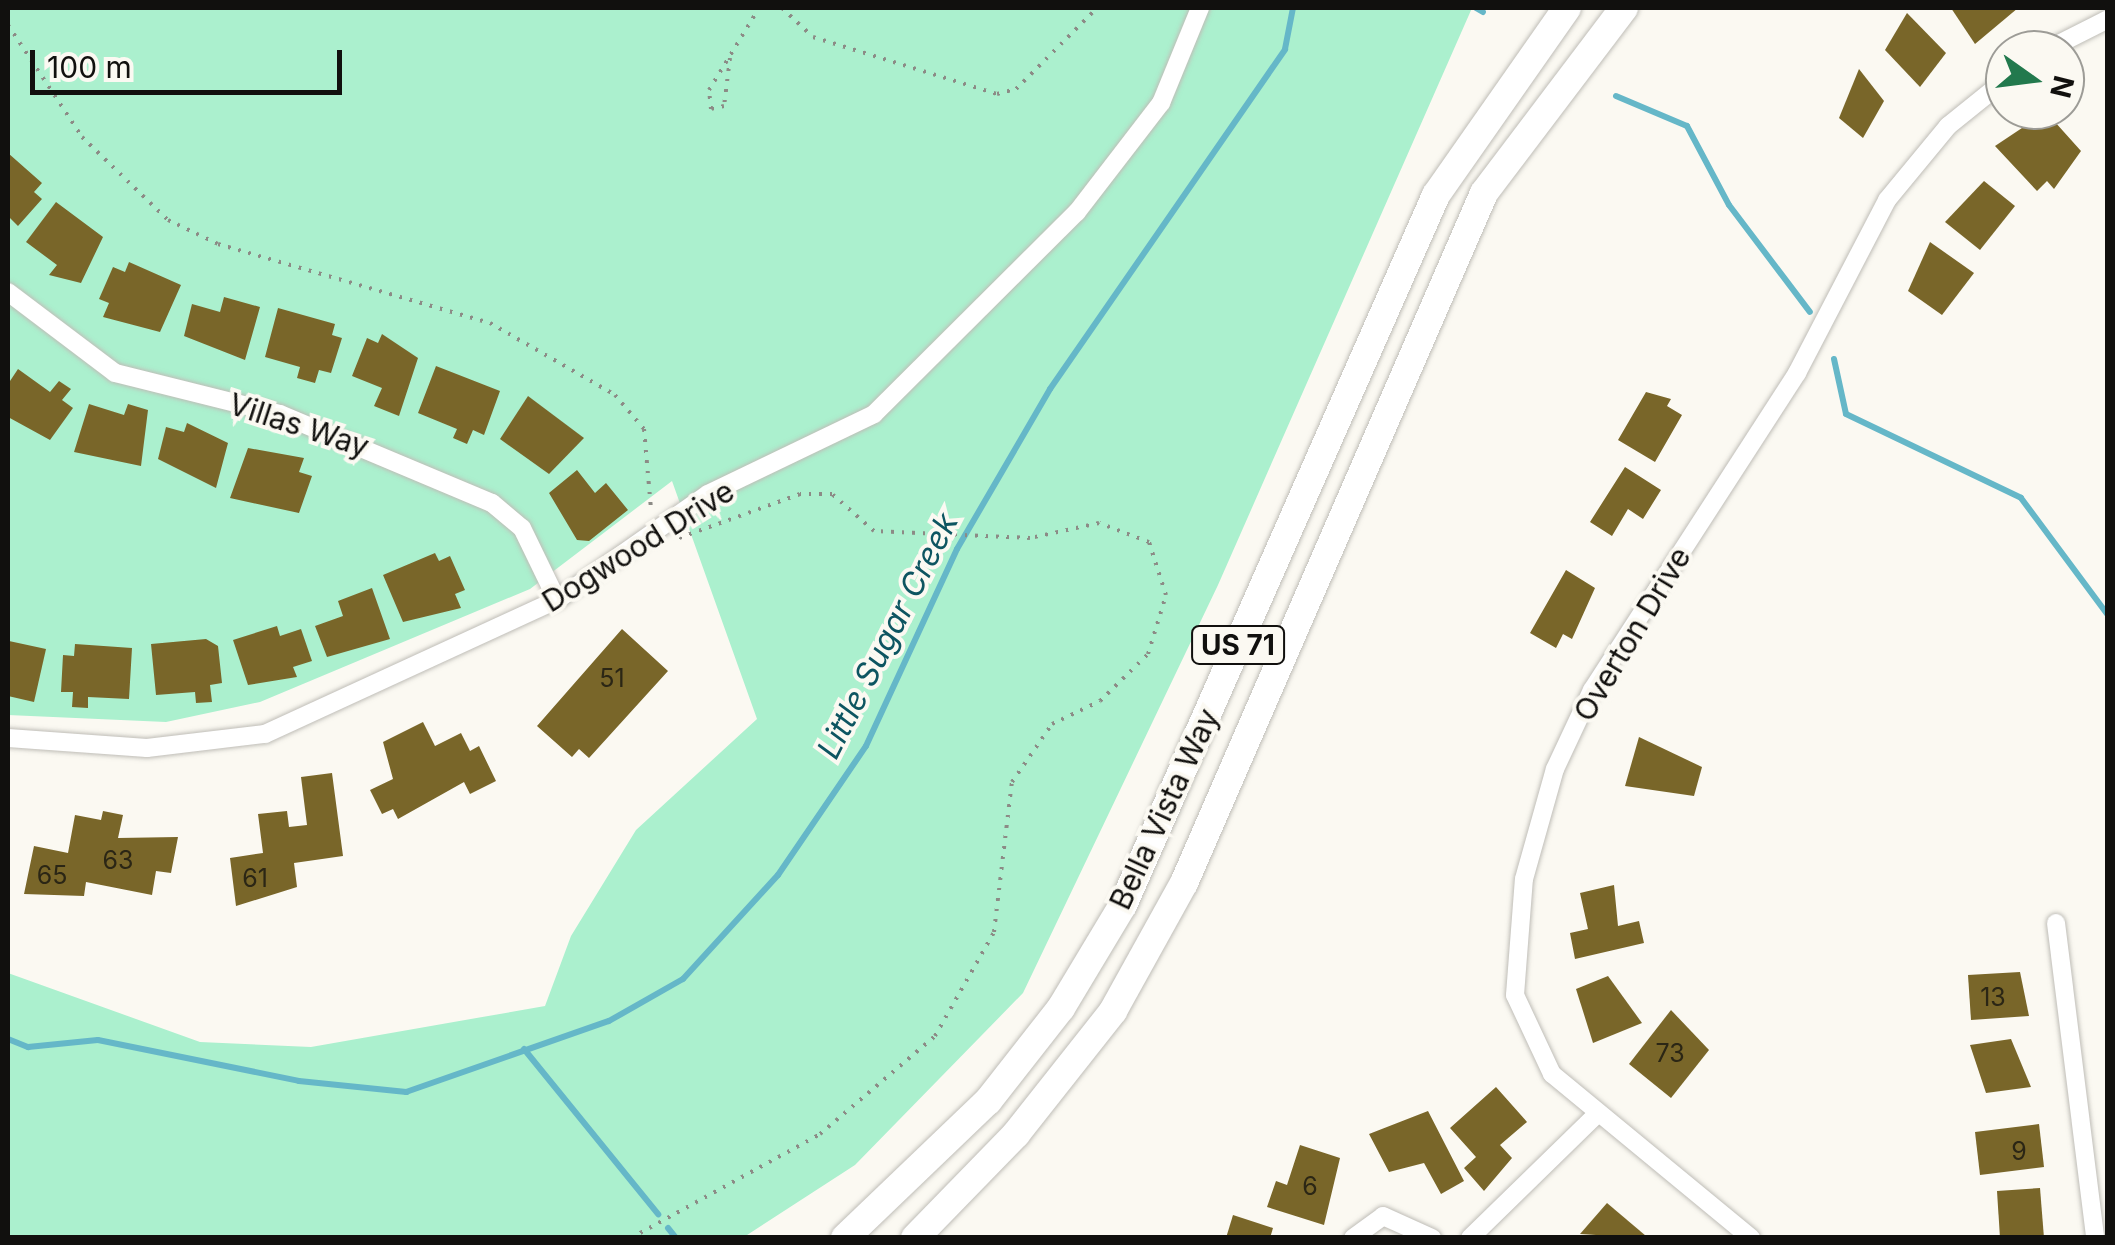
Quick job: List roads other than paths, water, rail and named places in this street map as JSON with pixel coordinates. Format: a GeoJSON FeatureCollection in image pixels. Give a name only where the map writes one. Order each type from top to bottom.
{"type":"FeatureCollection","features":[{"type":"Feature","properties":{"kind":"main road","name":"Bella Vista Way"},"geometry":{"type":"LineString","coordinates":[[844,1238],[988,1102],[1061,1008],[1123,905],[1436,195],[1567,8]]}},
{"type":"Feature","properties":{"kind":"main road","name":"Bella Vista Way"},"geometry":{"type":"LineString","coordinates":[[914,1238],[1016,1134],[1113,1011],[1184,883],[1484,193],[1624,8]]}},
{"type":"Feature","properties":{"kind":"street","name":"Dogwood Drive"},"geometry":{"type":"LineString","coordinates":[[8,738],[146,748],[265,734],[557,600],[653,531],[874,414],[965,328],[1077,212],[1161,102],[1200,8]]}},
{"type":"Feature","properties":{"kind":"street"},"geometry":{"type":"LineString","coordinates":[[2085,31],[2108,19]]}},
{"type":"Feature","properties":{"kind":"street","name":"Overton Drive"},"geometry":{"type":"LineString","coordinates":[[1751,1238],[1596,1115],[1552,1074],[1515,994],[1524,878],[1555,769],[1592,690],[1797,373],[1887,200],[1948,126],[1985,96]]}},
{"type":"Feature","properties":{"kind":"street","name":"Villas Way"},"geometry":{"type":"LineString","coordinates":[[8,292],[116,373],[280,414],[492,503],[522,528],[557,600]]}},
{"type":"Feature","properties":{"kind":"street"},"geometry":{"type":"LineString","coordinates":[[2056,922],[2094,1238]]}},
{"type":"Feature","properties":{"kind":"street"},"geometry":{"type":"LineString","coordinates":[[1470,1238],[1596,1115]]}},
{"type":"Feature","properties":{"kind":"street"},"geometry":{"type":"LineString","coordinates":[[1353,1238],[1382,1216],[1432,1238]]}},
{"type":"Feature","properties":{"kind":"waterway","name":"Little Sugar Creek"},"geometry":{"type":"LineString","coordinates":[[8,1039],[28,1047],[98,1040],[299,1081],[406,1092],[609,1021],[683,979],[778,875],[866,746],[957,549],[1050,389],[1285,49],[1293,8]]}},
{"type":"Feature","properties":{"kind":"waterway"},"geometry":{"type":"LineString","coordinates":[[1476,8],[1483,12]]}},
{"type":"Feature","properties":{"kind":"waterway"},"geometry":{"type":"LineString","coordinates":[[1616,96],[1687,126],[1729,205],[1810,312]]}},
{"type":"Feature","properties":{"kind":"waterway"},"geometry":{"type":"LineString","coordinates":[[1834,359],[1846,414],[2021,498],[2108,615]]}},
{"type":"Feature","properties":{"kind":"waterway"},"geometry":{"type":"LineString","coordinates":[[524,1049],[658,1214]]}},
{"type":"Feature","properties":{"kind":"waterway"},"geometry":{"type":"LineString","coordinates":[[668,1228],[676,1238]]}}]}
